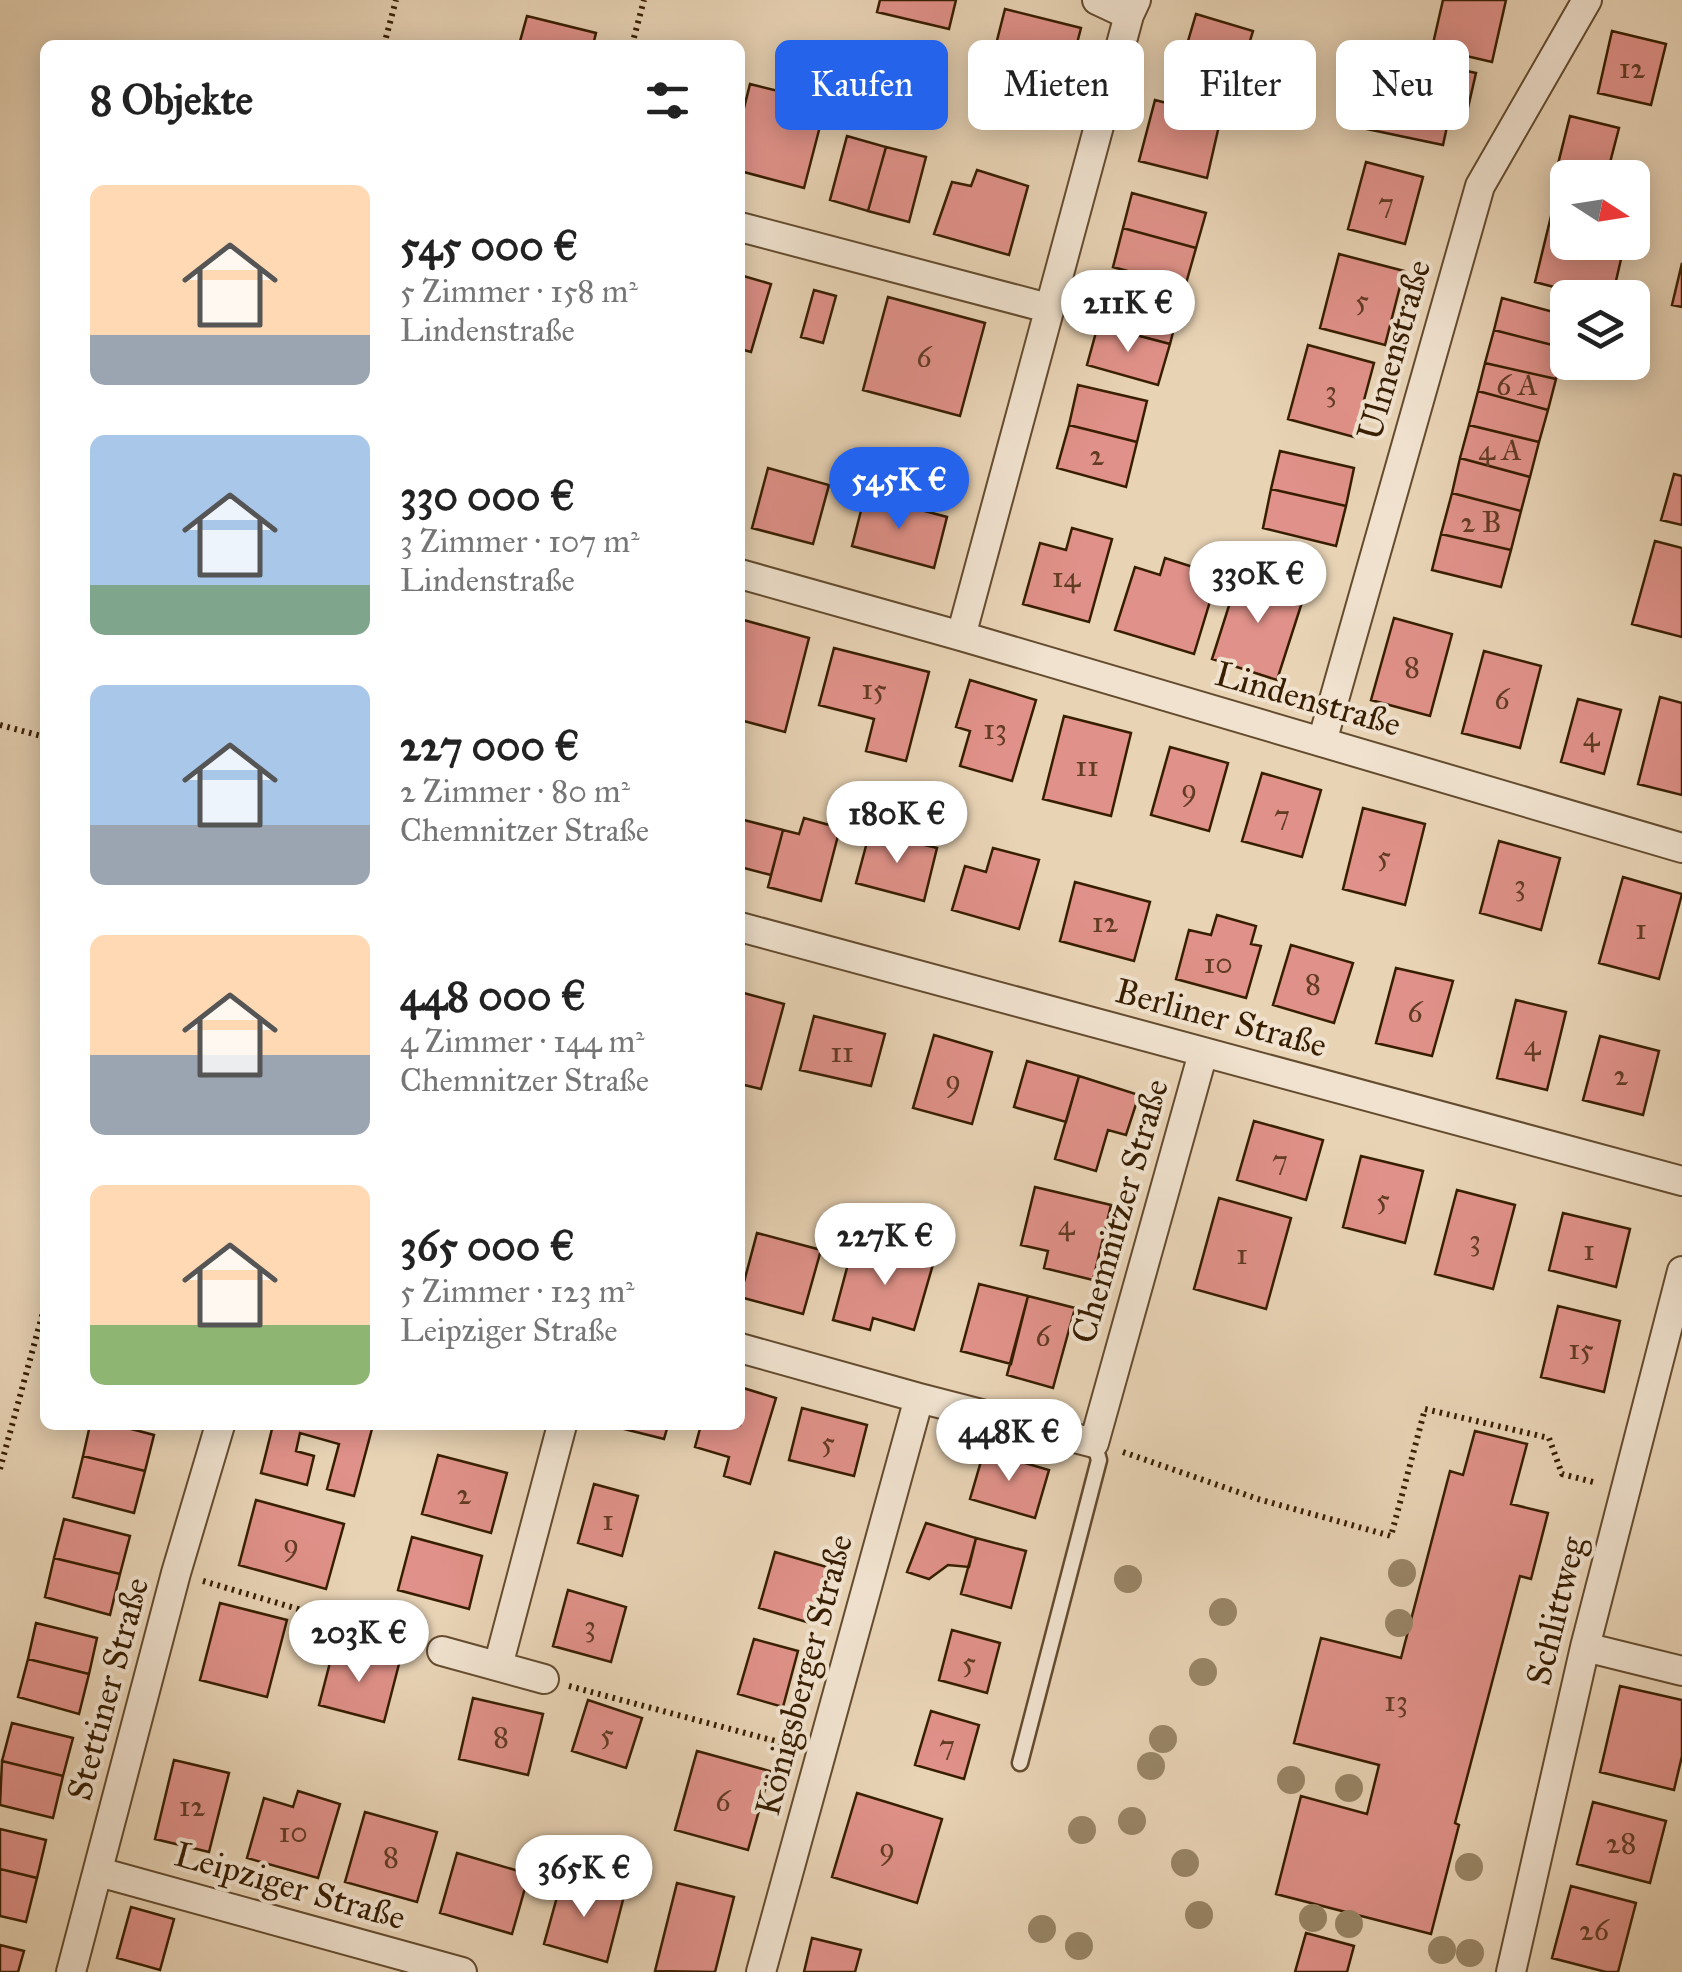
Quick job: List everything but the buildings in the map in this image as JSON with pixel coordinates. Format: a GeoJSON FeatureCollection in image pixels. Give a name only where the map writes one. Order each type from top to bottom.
{"type":"FeatureCollection","features":[{"type":"Feature","properties":{"kind":"street"},"geometry":{"type":"LineString","coordinates":[[961,636],[1132,7],[1097,0]]}},
{"type":"Feature","properties":{"kind":"street","name":"Ulmenstraße"},"geometry":{"type":"LineString","coordinates":[[1322,742],[1480,186],[1587,0]]}},
{"type":"Feature","properties":{"kind":"street"},"geometry":{"type":"LineString","coordinates":[[745,228],[1048,308]]}},
{"type":"Feature","properties":{"kind":"street","name":"Lindenstraße"},"geometry":{"type":"LineString","coordinates":[[745,575],[1682,848]]}},
{"type":"Feature","properties":{"kind":"street","name":"Berliner Straße"},"geometry":{"type":"LineString","coordinates":[[745,928],[1682,1181]]}},
{"type":"Feature","properties":{"kind":"street","name":"Chemnitzer Straße"},"geometry":{"type":"LineString","coordinates":[[1094,1442],[1204,1053]]}},
{"type":"Feature","properties":{"kind":"street","name":"Schlittweg"},"geometry":{"type":"LineString","coordinates":[[1510,1972],[1585,1647],[1682,1271]]}},
{"type":"Feature","properties":{"kind":"street"},"geometry":{"type":"LineString","coordinates":[[745,1349],[1094,1442]]}},
{"type":"Feature","properties":{"kind":"street","name":"Königsberger Straße"},"geometry":{"type":"LineString","coordinates":[[761,1972],[920,1398]]}},
{"type":"Feature","properties":{"kind":"street","name":"Stettiner Straße"},"geometry":{"type":"LineString","coordinates":[[71,1972],[176,1574],[219,1430]]}},
{"type":"Feature","properties":{"kind":"street"},"geometry":{"type":"LineString","coordinates":[[498,1666],[561,1430]]}},
{"type":"Feature","properties":{"kind":"street"},"geometry":{"type":"LineString","coordinates":[[1585,1647],[1682,1671]]}},
{"type":"Feature","properties":{"kind":"street"},"geometry":{"type":"LineString","coordinates":[[442,1652],[544,1679]]}},
{"type":"Feature","properties":{"kind":"street","name":"Leipziger Straße"},"geometry":{"type":"LineString","coordinates":[[99,1872],[421,1967],[462,1972]]}},
{"type":"Feature","properties":{"kind":"lane"},"geometry":{"type":"LineString","coordinates":[[1020,1764],[1099,1460],[1094,1442]]}},
{"type":"Feature","properties":{"kind":"path"},"geometry":{"type":"LineString","coordinates":[[385,40],[396,0]]}},
{"type":"Feature","properties":{"kind":"path"},"geometry":{"type":"LineString","coordinates":[[633,40],[644,0]]}},
{"type":"Feature","properties":{"kind":"path"},"geometry":{"type":"LineString","coordinates":[[0,725],[40,736]]}},
{"type":"Feature","properties":{"kind":"path"},"geometry":{"type":"LineString","coordinates":[[0,1469],[40,1322]]}},
{"type":"Feature","properties":{"kind":"path"},"geometry":{"type":"LineString","coordinates":[[1094,1442],[1258,1499],[1390,1536],[1426,1410],[1549,1438],[1562,1474],[1626,1490]]}},
{"type":"Feature","properties":{"kind":"path"},"geometry":{"type":"LineString","coordinates":[[176,1574],[442,1652]]}},
{"type":"Feature","properties":{"kind":"path"},"geometry":{"type":"LineString","coordinates":[[544,1679],[821,1754]]}}]}
